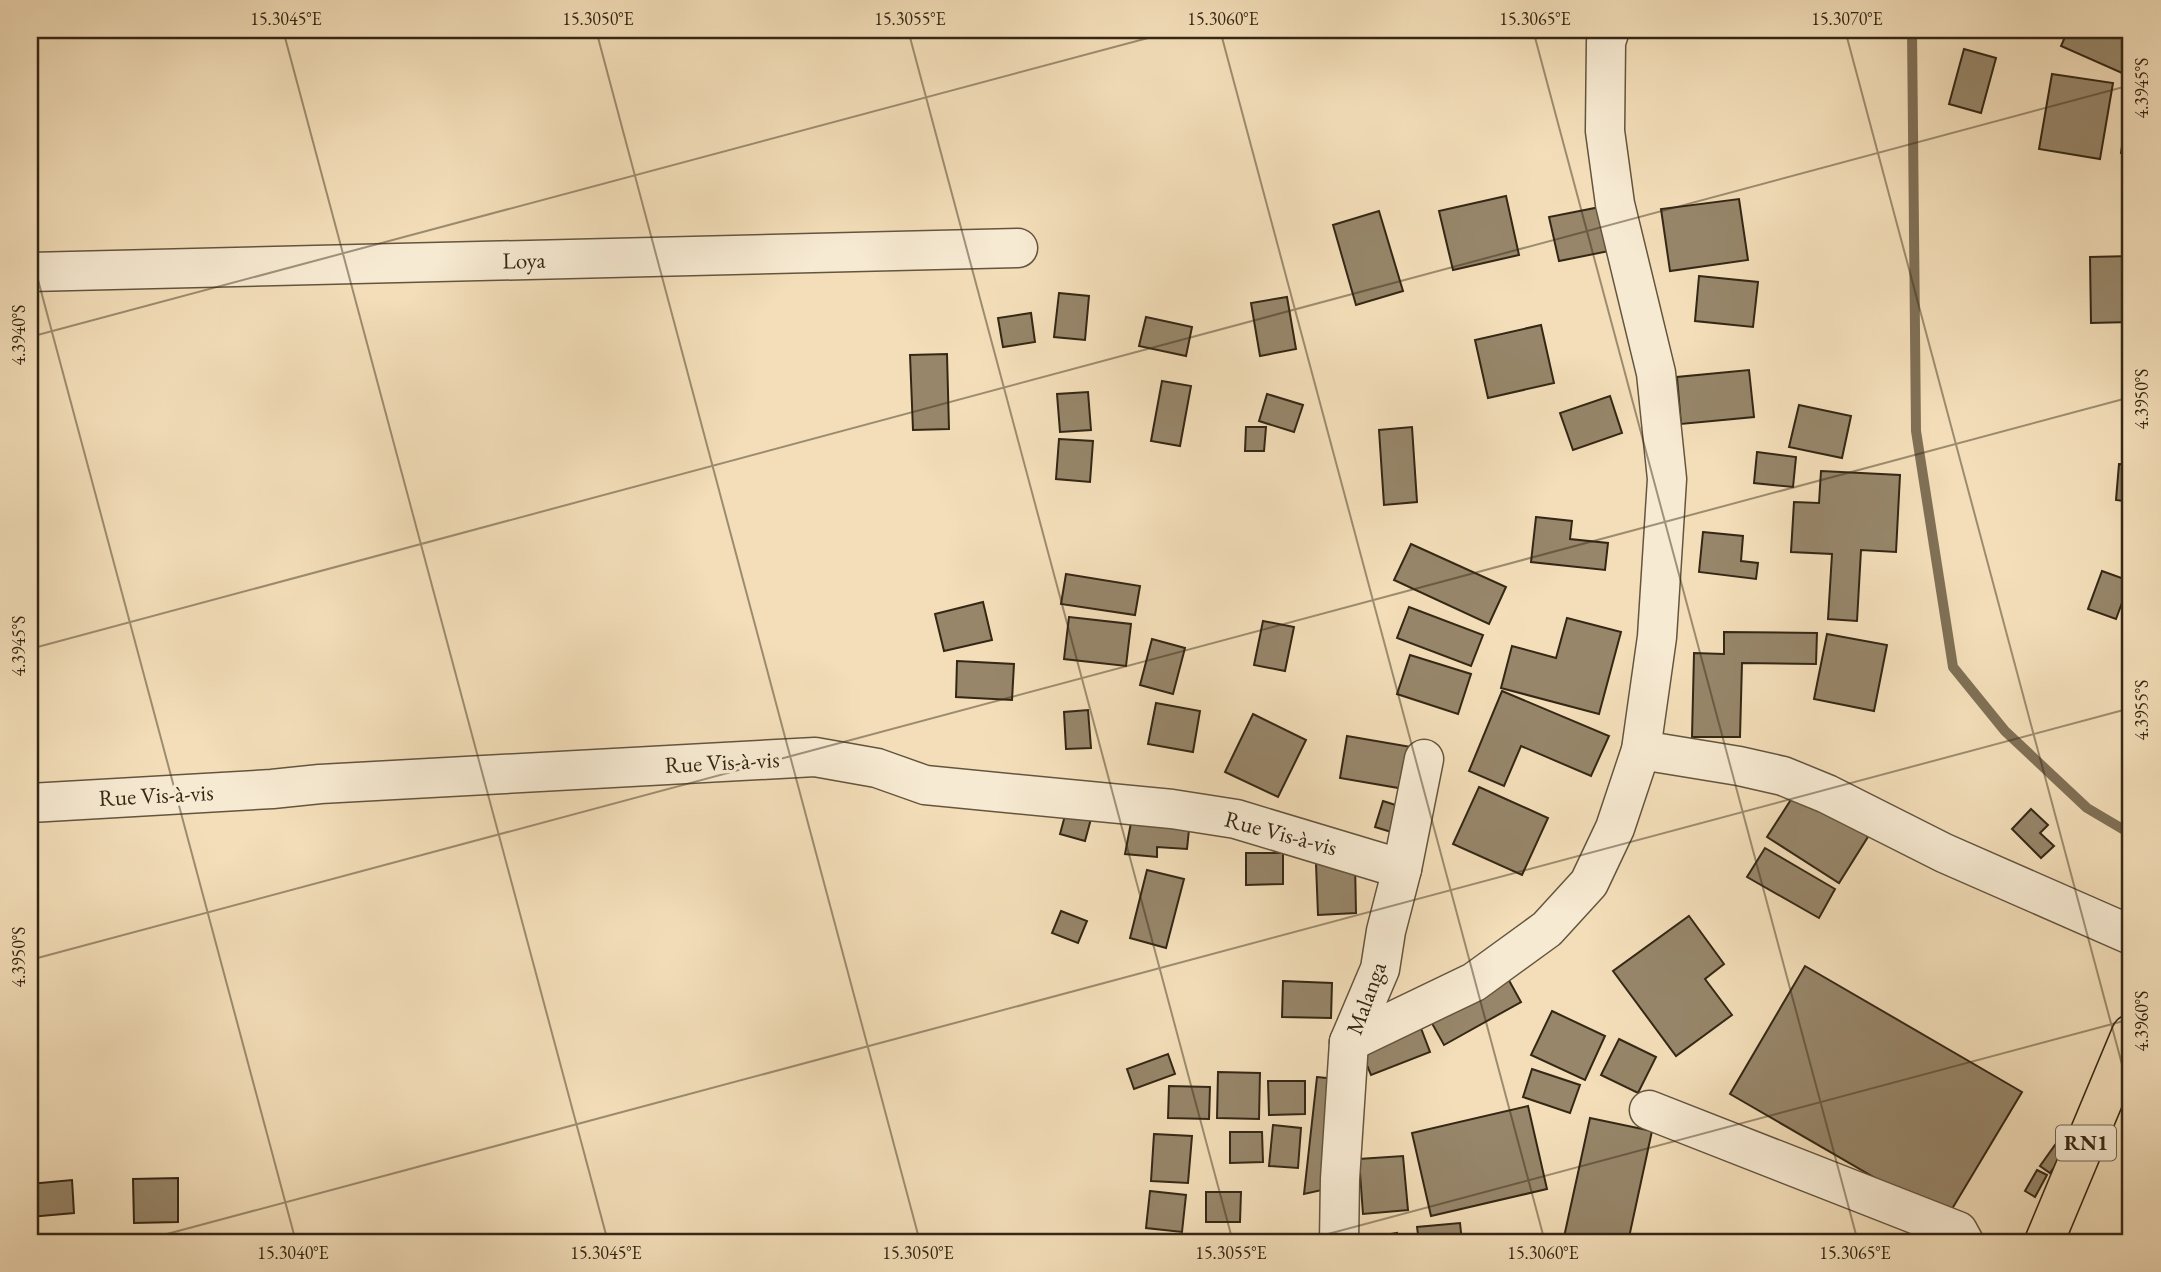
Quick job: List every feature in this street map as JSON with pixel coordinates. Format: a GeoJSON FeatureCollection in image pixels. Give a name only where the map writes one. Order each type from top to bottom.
{"type":"FeatureCollection","features":[{"type":"Feature","properties":{"kind":"highway","name":"RN1"},"geometry":{"type":"LineString","coordinates":[[2044,1242],[2131,1034]]}},
{"type":"Feature","properties":{"kind":"street"},"geometry":{"type":"LineString","coordinates":[[1349,1042],[1474,982],[1547,929],[1589,883],[1615,828],[1641,750],[1657,637],[1667,479],[1656,373],[1615,204],[1605,131],[1597,34]]}},
{"type":"Feature","properties":{"kind":"street","name":"Loya"},"geometry":{"type":"LineString","coordinates":[[30,272],[1018,248]]}},
{"type":"Feature","properties":{"kind":"street"},"geometry":{"type":"LineString","coordinates":[[1641,750],[1783,776],[1827,794],[1944,853],[2131,935]]}},
{"type":"Feature","properties":{"kind":"street","name":"Rue Vis-à-vis"},"geometry":{"type":"LineString","coordinates":[[30,803],[334,783],[815,757],[877,768],[925,785],[1172,809],[1236,819],[1402,869]]}},
{"type":"Feature","properties":{"kind":"street","name":"Malanga"},"geometry":{"type":"LineString","coordinates":[[1339,1242],[1340,1179],[1349,1042],[1380,970],[1424,759]]}},
{"type":"Feature","properties":{"kind":"street"},"geometry":{"type":"LineString","coordinates":[[1649,1110],[1958,1231],[1964,1242]]}},
{"type":"Feature","properties":{"kind":"building"},"geometry":{"type":"Polygon","coordinates":[[[2068,30],[2131,30],[2131,77],[2061,46],[2068,30]]]}},
{"type":"Feature","properties":{"kind":"building"},"geometry":{"type":"Polygon","coordinates":[[[1964,49],[1996,58],[1981,113],[1949,104],[1964,49]]]}},
{"type":"Feature","properties":{"kind":"building"},"geometry":{"type":"Polygon","coordinates":[[[2052,74],[2113,83],[2100,159],[2039,149],[2052,74]]]}},
{"type":"Feature","properties":{"kind":"building"},"geometry":{"type":"Polygon","coordinates":[[[2131,99],[2131,155],[2121,153],[2131,99]]]}},
{"type":"Feature","properties":{"kind":"building"},"geometry":{"type":"Polygon","coordinates":[[[1506,196],[1519,255],[1453,270],[1439,211],[1506,196]]]}},
{"type":"Feature","properties":{"kind":"building"},"geometry":{"type":"Polygon","coordinates":[[[1739,199],[1748,260],[1670,271],[1661,209],[1739,199]]]}},
{"type":"Feature","properties":{"kind":"building"},"geometry":{"type":"Polygon","coordinates":[[[1605,206],[1614,250],[1559,261],[1549,217],[1605,206]]]}},
{"type":"Feature","properties":{"kind":"building"},"geometry":{"type":"Polygon","coordinates":[[[1379,211],[1403,291],[1356,305],[1333,225],[1379,211]]]}},
{"type":"Feature","properties":{"kind":"building"},"geometry":{"type":"Polygon","coordinates":[[[2131,256],[2131,322],[2091,323],[2090,257],[2131,256]]]}},
{"type":"Feature","properties":{"kind":"building"},"geometry":{"type":"Polygon","coordinates":[[[1699,276],[1758,282],[1753,327],[1695,321],[1699,276]]]}},
{"type":"Feature","properties":{"kind":"building"},"geometry":{"type":"Polygon","coordinates":[[[1059,293],[1089,296],[1085,340],[1054,337],[1059,293]]]}},
{"type":"Feature","properties":{"kind":"building"},"geometry":{"type":"Polygon","coordinates":[[[1287,297],[1296,349],[1260,356],[1251,303],[1287,297]]]}},
{"type":"Feature","properties":{"kind":"building"},"geometry":{"type":"Polygon","coordinates":[[[1031,313],[1035,342],[1003,347],[998,318],[1031,313]]]}},
{"type":"Feature","properties":{"kind":"building"},"geometry":{"type":"Polygon","coordinates":[[[1146,317],[1192,327],[1186,356],[1139,346],[1146,317]]]}},
{"type":"Feature","properties":{"kind":"building"},"geometry":{"type":"Polygon","coordinates":[[[1541,325],[1554,383],[1488,398],[1475,340],[1541,325]]]}},
{"type":"Feature","properties":{"kind":"building"},"geometry":{"type":"Polygon","coordinates":[[[947,354],[949,429],[913,430],[910,355],[947,354]]]}},
{"type":"Feature","properties":{"kind":"building"},"geometry":{"type":"Polygon","coordinates":[[[1749,370],[1754,417],[1681,424],[1677,377],[1749,370]]]}},
{"type":"Feature","properties":{"kind":"building"},"geometry":{"type":"Polygon","coordinates":[[[1162,381],[1191,386],[1180,446],[1151,441],[1162,381]]]}},
{"type":"Feature","properties":{"kind":"building"},"geometry":{"type":"Polygon","coordinates":[[[1088,392],[1091,430],[1060,432],[1057,394],[1088,392]]]}},
{"type":"Feature","properties":{"kind":"building"},"geometry":{"type":"Polygon","coordinates":[[[1267,394],[1303,405],[1294,432],[1259,421],[1267,394]]]}},
{"type":"Feature","properties":{"kind":"building"},"geometry":{"type":"Polygon","coordinates":[[[1610,396],[1622,433],[1573,450],[1560,413],[1610,396]]]}},
{"type":"Feature","properties":{"kind":"building"},"geometry":{"type":"Polygon","coordinates":[[[1799,405],[1851,416],[1842,458],[1789,447],[1799,405]]]}},
{"type":"Feature","properties":{"kind":"building"},"geometry":{"type":"Polygon","coordinates":[[[1246,427],[1266,427],[1264,451],[1245,451],[1246,427]]]}},
{"type":"Feature","properties":{"kind":"building"},"geometry":{"type":"Polygon","coordinates":[[[1412,427],[1417,502],[1384,505],[1379,430],[1412,427]]]}},
{"type":"Feature","properties":{"kind":"building"},"geometry":{"type":"Polygon","coordinates":[[[1059,439],[1093,441],[1090,482],[1056,479],[1059,439]]]}},
{"type":"Feature","properties":{"kind":"building"},"geometry":{"type":"Polygon","coordinates":[[[1757,452],[1796,457],[1793,487],[1754,483],[1757,452]]]}},
{"type":"Feature","properties":{"kind":"building"},"geometry":{"type":"Polygon","coordinates":[[[2119,464],[2131,465],[2131,502],[2116,500],[2119,464]]]}},
{"type":"Feature","properties":{"kind":"building"},"geometry":{"type":"Polygon","coordinates":[[[1821,471],[1900,475],[1896,552],[1861,550],[1857,621],[1828,619],[1832,554],[1791,552],[1794,502],[1819,503],[1821,471]]]}},
{"type":"Feature","properties":{"kind":"building"},"geometry":{"type":"Polygon","coordinates":[[[1536,517],[1572,521],[1570,539],[1608,543],[1605,570],[1531,562],[1536,517]]]}},
{"type":"Feature","properties":{"kind":"building"},"geometry":{"type":"Polygon","coordinates":[[[1703,532],[1743,536],[1741,561],[1758,563],[1756,579],[1699,572],[1703,532]]]}},
{"type":"Feature","properties":{"kind":"building"},"geometry":{"type":"Polygon","coordinates":[[[1411,544],[1506,587],[1489,624],[1394,580],[1411,544]]]}},
{"type":"Feature","properties":{"kind":"building"},"geometry":{"type":"Polygon","coordinates":[[[2102,571],[2130,581],[2116,619],[2088,609],[2102,571]]]}},
{"type":"Feature","properties":{"kind":"building"},"geometry":{"type":"Polygon","coordinates":[[[1066,574],[1140,586],[1135,615],[1061,604],[1066,574]]]}},
{"type":"Feature","properties":{"kind":"building"},"geometry":{"type":"Polygon","coordinates":[[[983,602],[992,640],[944,651],[935,614],[983,602]]]}},
{"type":"Feature","properties":{"kind":"building"},"geometry":{"type":"Polygon","coordinates":[[[1409,607],[1483,635],[1471,666],[1397,638],[1409,607]]]}},
{"type":"Feature","properties":{"kind":"building"},"geometry":{"type":"Polygon","coordinates":[[[1069,617],[1131,624],[1126,666],[1064,659],[1069,617]]]}},
{"type":"Feature","properties":{"kind":"building"},"geometry":{"type":"Polygon","coordinates":[[[1567,618],[1621,632],[1599,714],[1501,688],[1512,646],[1556,658],[1567,618]]]}},
{"type":"Feature","properties":{"kind":"building"},"geometry":{"type":"Polygon","coordinates":[[[1263,621],[1294,627],[1285,671],[1254,665],[1263,621]]]}},
{"type":"Feature","properties":{"kind":"building"},"geometry":{"type":"Polygon","coordinates":[[[1724,632],[1817,633],[1816,664],[1742,663],[1740,737],[1692,737],[1694,653],[1724,654],[1724,632]]]}},
{"type":"Feature","properties":{"kind":"building"},"geometry":{"type":"Polygon","coordinates":[[[1827,634],[1887,645],[1874,711],[1814,699],[1827,634]]]}},
{"type":"Feature","properties":{"kind":"building"},"geometry":{"type":"Polygon","coordinates":[[[1152,639],[1185,648],[1173,694],[1140,685],[1152,639]]]}},
{"type":"Feature","properties":{"kind":"building"},"geometry":{"type":"Polygon","coordinates":[[[1410,655],[1471,674],[1458,714],[1397,694],[1410,655]]]}},
{"type":"Feature","properties":{"kind":"building"},"geometry":{"type":"Polygon","coordinates":[[[957,661],[1014,664],[1012,700],[956,697],[957,661]]]}},
{"type":"Feature","properties":{"kind":"building"},"geometry":{"type":"Polygon","coordinates":[[[1502,691],[1609,736],[1591,776],[1521,746],[1504,786],[1469,771],[1502,691]]]}},
{"type":"Feature","properties":{"kind":"building"},"geometry":{"type":"Polygon","coordinates":[[[1156,703],[1200,711],[1193,752],[1148,744],[1156,703]]]}},
{"type":"Feature","properties":{"kind":"building"},"geometry":{"type":"Polygon","coordinates":[[[1088,710],[1091,748],[1066,749],[1064,712],[1088,710]]]}},
{"type":"Feature","properties":{"kind":"building"},"geometry":{"type":"Polygon","coordinates":[[[1253,714],[1306,740],[1278,797],[1225,772],[1253,714]]]}},
{"type":"Feature","properties":{"kind":"building"},"geometry":{"type":"Polygon","coordinates":[[[1347,736],[1417,748],[1410,790],[1340,778],[1347,736]]]}},
{"type":"Feature","properties":{"kind":"building"},"geometry":{"type":"Polygon","coordinates":[[[1479,787],[1548,818],[1522,875],[1453,844],[1479,787]]]}},
{"type":"Feature","properties":{"kind":"building"},"geometry":{"type":"Polygon","coordinates":[[[1799,787],[1871,832],[1839,883],[1767,837],[1799,787]]]}},
{"type":"Feature","properties":{"kind":"building"},"geometry":{"type":"Polygon","coordinates":[[[1383,801],[1408,809],[1401,835],[1375,827],[1383,801]]]}},
{"type":"Feature","properties":{"kind":"building"},"geometry":{"type":"Polygon","coordinates":[[[1067,808],[1092,815],[1085,841],[1060,834],[1067,808]]]}},
{"type":"Feature","properties":{"kind":"building"},"geometry":{"type":"Polygon","coordinates":[[[2031,809],[2048,825],[2040,833],[2054,846],[2041,858],[2012,829],[2031,809]]]}},
{"type":"Feature","properties":{"kind":"building"},"geometry":{"type":"Polygon","coordinates":[[[1133,812],[1190,820],[1187,849],[1157,847],[1157,857],[1125,854],[1133,812]]]}},
{"type":"Feature","properties":{"kind":"building"},"geometry":{"type":"Polygon","coordinates":[[[1765,848],[1835,889],[1819,918],[1747,877],[1765,848]]]}},
{"type":"Feature","properties":{"kind":"building"},"geometry":{"type":"Polygon","coordinates":[[[1246,853],[1283,853],[1283,884],[1246,885],[1246,853]]]}},
{"type":"Feature","properties":{"kind":"building"},"geometry":{"type":"Polygon","coordinates":[[[1355,862],[1356,913],[1318,915],[1316,864],[1355,862]]]}},
{"type":"Feature","properties":{"kind":"building"},"geometry":{"type":"Polygon","coordinates":[[[1147,870],[1184,879],[1166,948],[1130,938],[1147,870]]]}},
{"type":"Feature","properties":{"kind":"building"},"geometry":{"type":"Polygon","coordinates":[[[1061,911],[1087,921],[1078,943],[1052,933],[1061,911]]]}},
{"type":"Feature","properties":{"kind":"building"},"geometry":{"type":"Polygon","coordinates":[[[1689,916],[1724,964],[1705,979],[1732,1015],[1676,1056],[1613,971],[1689,916]]]}},
{"type":"Feature","properties":{"kind":"building"},"geometry":{"type":"Polygon","coordinates":[[[1805,966],[2022,1092],[1946,1219],[1730,1094],[1805,966]]]}},
{"type":"Feature","properties":{"kind":"building"},"geometry":{"type":"Polygon","coordinates":[[[1506,975],[1521,1002],[1444,1045],[1429,1018],[1506,975]]]}},
{"type":"Feature","properties":{"kind":"building"},"geometry":{"type":"Polygon","coordinates":[[[1283,981],[1332,983],[1331,1018],[1282,1017],[1283,981]]]}},
{"type":"Feature","properties":{"kind":"building"},"geometry":{"type":"Polygon","coordinates":[[[1552,1011],[1605,1036],[1585,1080],[1531,1055],[1552,1011]]]}},
{"type":"Feature","properties":{"kind":"building"},"geometry":{"type":"Polygon","coordinates":[[[1419,1023],[1430,1052],[1371,1075],[1359,1046],[1419,1023]]]}},
{"type":"Feature","properties":{"kind":"building"},"geometry":{"type":"Polygon","coordinates":[[[1619,1039],[1656,1057],[1638,1093],[1601,1075],[1619,1039]]]}},
{"type":"Feature","properties":{"kind":"building"},"geometry":{"type":"Polygon","coordinates":[[[1168,1054],[1175,1074],[1134,1089],[1127,1069],[1168,1054]]]}},
{"type":"Feature","properties":{"kind":"building"},"geometry":{"type":"Polygon","coordinates":[[[1532,1069],[1580,1085],[1570,1113],[1523,1097],[1532,1069]]]}},
{"type":"Feature","properties":{"kind":"building"},"geometry":{"type":"Polygon","coordinates":[[[1218,1072],[1260,1073],[1259,1119],[1217,1118],[1218,1072]]]}},
{"type":"Feature","properties":{"kind":"building"},"geometry":{"type":"Polygon","coordinates":[[[1317,1077],[1335,1079],[1322,1190],[1304,1194],[1317,1077]]]}},
{"type":"Feature","properties":{"kind":"building"},"geometry":{"type":"Polygon","coordinates":[[[1268,1081],[1305,1081],[1305,1114],[1269,1115],[1268,1081]]]}},
{"type":"Feature","properties":{"kind":"building"},"geometry":{"type":"Polygon","coordinates":[[[1169,1086],[1210,1087],[1209,1119],[1168,1118],[1169,1086]]]}},
{"type":"Feature","properties":{"kind":"building"},"geometry":{"type":"Polygon","coordinates":[[[1528,1106],[1547,1189],[1431,1216],[1412,1133],[1528,1106]]]}},
{"type":"Feature","properties":{"kind":"building"},"geometry":{"type":"Polygon","coordinates":[[[1590,1118],[1652,1131],[1628,1242],[1590,1242],[1564,1237],[1590,1118]]]}},
{"type":"Feature","properties":{"kind":"building"},"geometry":{"type":"Polygon","coordinates":[[[1273,1125],[1301,1128],[1298,1168],[1269,1166],[1273,1125]]]}},
{"type":"Feature","properties":{"kind":"building"},"geometry":{"type":"Polygon","coordinates":[[[1230,1132],[1262,1132],[1263,1162],[1230,1163],[1230,1132]]]}},
{"type":"Feature","properties":{"kind":"building"},"geometry":{"type":"Polygon","coordinates":[[[1154,1134],[1192,1136],[1188,1183],[1151,1181],[1154,1134]]]}},
{"type":"Feature","properties":{"kind":"building"},"geometry":{"type":"Polygon","coordinates":[[[2055,1145],[2065,1152],[2050,1173],[2040,1166],[2055,1145]]]}},
{"type":"Feature","properties":{"kind":"building"},"geometry":{"type":"Polygon","coordinates":[[[1403,1156],[1408,1210],[1363,1214],[1359,1159],[1403,1156]]]}},
{"type":"Feature","properties":{"kind":"building"},"geometry":{"type":"Polygon","coordinates":[[[2037,1170],[2047,1175],[2035,1197],[2025,1191],[2037,1170]]]}},
{"type":"Feature","properties":{"kind":"building"},"geometry":{"type":"Polygon","coordinates":[[[178,1178],[178,1222],[134,1223],[133,1179],[178,1178]]]}},
{"type":"Feature","properties":{"kind":"building"},"geometry":{"type":"Polygon","coordinates":[[[72,1180],[74,1213],[30,1217],[30,1184],[72,1180]]]}},
{"type":"Feature","properties":{"kind":"building"},"geometry":{"type":"Polygon","coordinates":[[[1150,1191],[1186,1195],[1182,1232],[1146,1228],[1150,1191]]]}},
{"type":"Feature","properties":{"kind":"building"},"geometry":{"type":"Polygon","coordinates":[[[1206,1192],[1241,1192],[1240,1222],[1206,1222],[1206,1192]]]}},
{"type":"Feature","properties":{"kind":"building"},"geometry":{"type":"Polygon","coordinates":[[[1460,1223],[1462,1242],[1419,1242],[1417,1227],[1460,1223]]]}},
{"type":"Feature","properties":{"kind":"building"},"geometry":{"type":"Polygon","coordinates":[[[1397,1233],[1398,1242],[1356,1242],[1356,1240],[1397,1233]]]}},
{"type":"Feature","properties":{"kind":"waterway"},"geometry":{"type":"LineString","coordinates":[[1912,30],[1916,431],[1953,667],[2005,731],[2087,808],[2131,834]]}}]}
